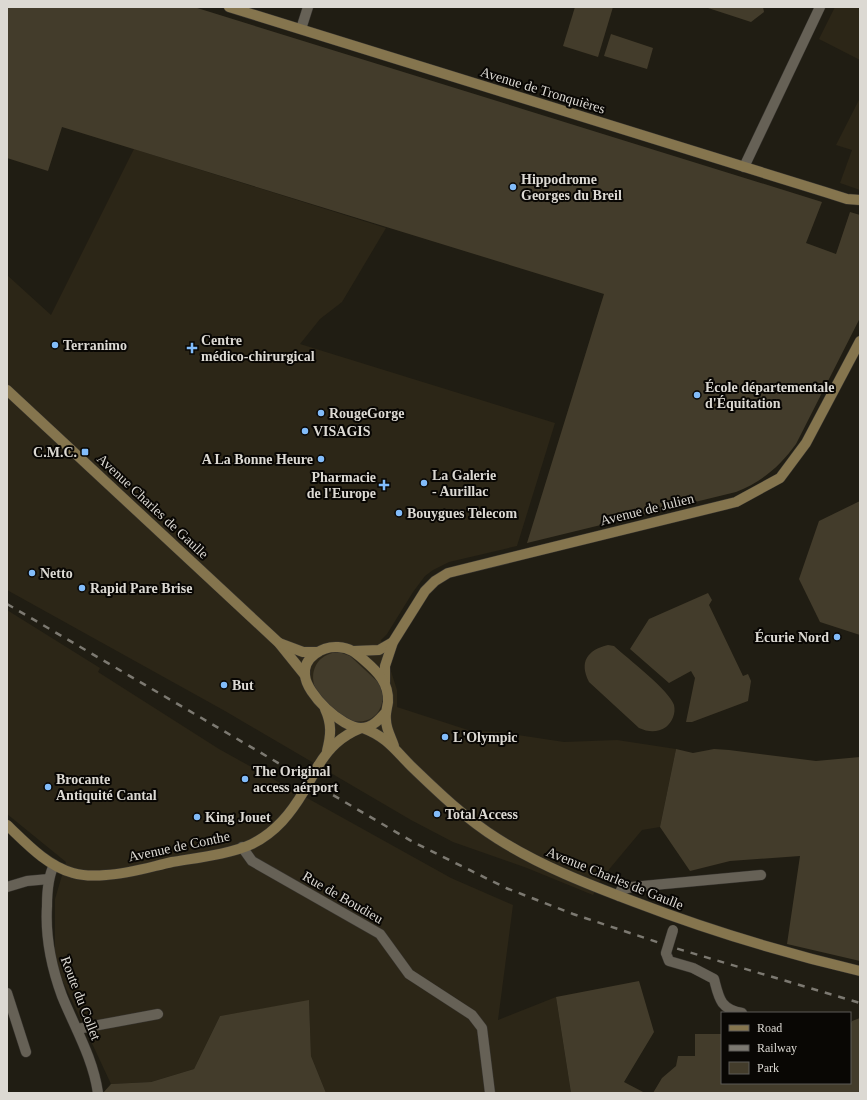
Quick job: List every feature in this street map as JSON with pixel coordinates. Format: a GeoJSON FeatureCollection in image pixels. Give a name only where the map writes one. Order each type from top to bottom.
{"type":"FeatureCollection","features":[{"type":"Feature","properties":{"kind":"street","name":"Avenue de Tronquières"},"geometry":{"type":"LineString","coordinates":[[229,7],[848,199],[860,205]]}},
{"type":"Feature","properties":{"kind":"street"},"geometry":{"type":"LineString","coordinates":[[301,29],[308,7]]}},
{"type":"Feature","properties":{"kind":"street"},"geometry":{"type":"LineString","coordinates":[[744,167],[820,7]]}},
{"type":"Feature","properties":{"kind":"street","name":"Avenue de Tronquières"},"geometry":{"type":"LineString","coordinates":[[848,199],[860,200]]}},
{"type":"Feature","properties":{"kind":"street","name":"Avenue de Julien"},"geometry":{"type":"LineString","coordinates":[[385,682],[385,666],[393,642],[425,591],[435,580],[448,573],[736,502],[780,478],[806,443],[860,341]]}},
{"type":"Feature","properties":{"kind":"street","name":"Avenue Charles de Gaulle"},"geometry":{"type":"LineString","coordinates":[[7,390],[279,643],[304,674]]}},
{"type":"Feature","properties":{"kind":"street"},"geometry":{"type":"LineString","coordinates":[[354,651],[379,674],[385,682],[388,692],[386,712],[375,723],[362,728],[351,726],[342,722],[324,706],[313,693],[304,674],[306,665],[318,652],[334,647],[354,651],[379,650],[393,642]]}},
{"type":"Feature","properties":{"kind":"street","name":"Avenue Charles de Gaulle"},"geometry":{"type":"LineString","coordinates":[[279,643],[303,652],[318,652]]}},
{"type":"Feature","properties":{"kind":"street","name":"Avenue de Conthe"},"geometry":{"type":"LineString","coordinates":[[324,706],[331,725],[331,734],[327,751]]}},
{"type":"Feature","properties":{"kind":"street","name":"Avenue Charles de Gaulle"},"geometry":{"type":"LineString","coordinates":[[386,712],[387,729],[395,747]]}},
{"type":"Feature","properties":{"kind":"street","name":"Avenue Charles de Gaulle"},"geometry":{"type":"LineString","coordinates":[[362,728],[379,735],[395,747],[411,766],[468,818],[524,856],[557,872],[674,917],[744,940],[860,971]]}},
{"type":"Feature","properties":{"kind":"street","name":"Avenue de Conthe"},"geometry":{"type":"LineString","coordinates":[[7,825],[25,843],[54,865],[72,873],[89,876],[107,875],[242,847],[262,838],[278,826],[291,813],[327,751],[339,740],[362,728]]}},
{"type":"Feature","properties":{"kind":"street","name":"Rue de Boudieu"},"geometry":{"type":"LineString","coordinates":[[242,847],[252,861],[380,934],[409,974],[472,1015],[482,1028],[490,1093]]}},
{"type":"Feature","properties":{"kind":"street","name":"Route du Collet"},"geometry":{"type":"LineString","coordinates":[[54,865],[50,879],[46,916],[48,948],[62,996],[93,1067],[98,1093]]}},
{"type":"Feature","properties":{"kind":"street"},"geometry":{"type":"LineString","coordinates":[[620,896],[621,890],[632,887],[761,874]]}},
{"type":"Feature","properties":{"kind":"street"},"geometry":{"type":"LineString","coordinates":[[7,887],[33,880],[50,879]]}},
{"type":"Feature","properties":{"kind":"street"},"geometry":{"type":"LineString","coordinates":[[674,917],[673,930],[666,953],[669,961],[693,968],[714,979],[720,1002],[732,1011],[737,1012]]}},
{"type":"Feature","properties":{"kind":"street"},"geometry":{"type":"LineString","coordinates":[[7,993],[26,1052]]}},
{"type":"Feature","properties":{"kind":"street"},"geometry":{"type":"LineString","coordinates":[[77,1028],[158,1014]]}},
{"type":"Feature","properties":{"kind":"shaded area"},"geometry":{"type":"Polygon","coordinates":[[[835,7],[860,7],[860,60],[819,39],[835,7]]]}},
{"type":"Feature","properties":{"kind":"shaded area"},"geometry":{"type":"Polygon","coordinates":[[[860,98],[860,190],[840,183],[852,150],[836,145],[860,98]]]}},
{"type":"Feature","properties":{"kind":"shaded area"},"geometry":{"type":"Polygon","coordinates":[[[134,149],[386,228],[342,302],[320,319],[300,344],[555,423],[517,546],[449,562],[433,570],[425,576],[413,592],[387,634],[381,640],[397,690],[397,707],[471,731],[499,732],[564,742],[617,740],[676,749],[660,827],[642,830],[601,879],[593,895],[527,868],[453,842],[411,820],[225,711],[7,590],[7,275],[51,315],[134,149]]]}},
{"type":"Feature","properties":{"kind":"shaded area"},"geometry":{"type":"Polygon","coordinates":[[[7,610],[100,668],[98,672],[219,749],[451,878],[513,905],[498,1020],[556,997],[571,1093],[326,1093],[311,1056],[309,1001],[220,1016],[194,1069],[151,1082],[111,1084],[59,973],[55,954],[55,899],[66,862],[7,814],[7,610]]]}},
{"type":"Feature","properties":{"kind":"green space","name":"Hippodrome Georges du Breil"},"geometry":{"type":"Polygon","coordinates":[[[7,7],[194,7],[822,202],[806,243],[836,254],[850,212],[860,215],[860,318],[796,444],[777,466],[762,478],[736,492],[527,543],[604,294],[62,127],[48,171],[7,158],[7,7]]]}},
{"type":"Feature","properties":{"kind":"green space"},"geometry":{"type":"Polygon","coordinates":[[[575,7],[613,7],[598,57],[563,46],[575,7]]]}},
{"type":"Feature","properties":{"kind":"green space"},"geometry":{"type":"Polygon","coordinates":[[[705,7],[763,7],[764,12],[751,22],[705,7]]]}},
{"type":"Feature","properties":{"kind":"green space"},"geometry":{"type":"Polygon","coordinates":[[[611,34],[653,48],[647,69],[604,56],[611,34]]]}},
{"type":"Feature","properties":{"kind":"green space"},"geometry":{"type":"Polygon","coordinates":[[[860,501],[860,635],[820,622],[799,579],[819,521],[860,501]]]}},
{"type":"Feature","properties":{"kind":"green space"},"geometry":{"type":"Polygon","coordinates":[[[708,593],[712,600],[709,605],[743,676],[748,674],[751,681],[748,701],[692,722],[686,722],[695,678],[691,671],[669,683],[630,649],[649,619],[708,593]]]}},
{"type":"Feature","properties":{"kind":"green space"},"geometry":{"type":"Polygon","coordinates":[[[608,645],[614,646],[638,666],[657,683],[671,699],[674,705],[674,715],[666,727],[652,731],[639,728],[589,682],[585,668],[587,658],[595,650],[608,645]]]}},
{"type":"Feature","properties":{"kind":"green space"},"geometry":{"type":"Polygon","coordinates":[[[339,652],[350,656],[379,683],[383,698],[381,706],[373,717],[367,720],[359,722],[346,718],[337,712],[317,692],[314,685],[313,678],[316,665],[325,656],[331,653],[339,652]]]}},
{"type":"Feature","properties":{"kind":"green space"},"geometry":{"type":"Polygon","coordinates":[[[676,749],[693,753],[714,749],[729,750],[816,761],[860,757],[860,961],[787,944],[800,856],[730,861],[690,871],[660,827],[676,749]]]}},
{"type":"Feature","properties":{"kind":"green space"},"geometry":{"type":"Polygon","coordinates":[[[639,981],[654,1032],[624,1082],[645,1093],[571,1093],[556,997],[639,981]]]}},
{"type":"Feature","properties":{"kind":"green space"},"geometry":{"type":"Polygon","coordinates":[[[309,1000],[311,1056],[326,1093],[103,1093],[111,1084],[151,1082],[194,1069],[220,1016],[309,1000]]]}},
{"type":"Feature","properties":{"kind":"green space"},"geometry":{"type":"Polygon","coordinates":[[[860,1018],[860,1093],[653,1093],[662,1078],[676,1066],[678,1056],[695,1056],[695,1034],[721,1034],[721,1084],[851,1084],[852,1021],[860,1018]]]}},
{"type":"Feature","properties":{"kind":"railway"},"geometry":{"type":"LineString","coordinates":[[7,604],[413,842],[506,888],[573,914],[675,948],[860,1003]]}},
{"type":"Feature","properties":{"kind":"place","name":"Hippodrome Georges du Breil"},"geometry":{"type":"Point","coordinates":[513,187]}},
{"type":"Feature","properties":{"kind":"place","name":"Terranimo"},"geometry":{"type":"Point","coordinates":[55,345]}},
{"type":"Feature","properties":{"kind":"place","name":"Centre médico-chirurgical"},"geometry":{"type":"Point","coordinates":[192,348]}},
{"type":"Feature","properties":{"kind":"place","name":"École départementale d'Équitation"},"geometry":{"type":"Point","coordinates":[697,395]}},
{"type":"Feature","properties":{"kind":"place","name":"RougeGorge"},"geometry":{"type":"Point","coordinates":[321,413]}},
{"type":"Feature","properties":{"kind":"place","name":"VISAGIS"},"geometry":{"type":"Point","coordinates":[305,431]}},
{"type":"Feature","properties":{"kind":"place","name":"C.M.C."},"geometry":{"type":"Point","coordinates":[85,452]}},
{"type":"Feature","properties":{"kind":"place","name":"A La Bonne Heure"},"geometry":{"type":"Point","coordinates":[321,459]}},
{"type":"Feature","properties":{"kind":"place","name":"La Galerie - Aurillac"},"geometry":{"type":"Point","coordinates":[424,483]}},
{"type":"Feature","properties":{"kind":"place","name":"Pharmacie de l'Europe"},"geometry":{"type":"Point","coordinates":[384,485]}},
{"type":"Feature","properties":{"kind":"place","name":"Bouygues Telecom"},"geometry":{"type":"Point","coordinates":[399,513]}},
{"type":"Feature","properties":{"kind":"place","name":"Netto"},"geometry":{"type":"Point","coordinates":[32,573]}},
{"type":"Feature","properties":{"kind":"place","name":"Rapid Pare Brise"},"geometry":{"type":"Point","coordinates":[82,588]}},
{"type":"Feature","properties":{"kind":"place","name":"Écurie Nord"},"geometry":{"type":"Point","coordinates":[837,637]}},
{"type":"Feature","properties":{"kind":"place","name":"But"},"geometry":{"type":"Point","coordinates":[224,685]}},
{"type":"Feature","properties":{"kind":"place","name":"L'Olympic"},"geometry":{"type":"Point","coordinates":[445,737]}},
{"type":"Feature","properties":{"kind":"place","name":"The Original access aérport"},"geometry":{"type":"Point","coordinates":[245,779]}},
{"type":"Feature","properties":{"kind":"place","name":"Brocante Antiquité Cantal"},"geometry":{"type":"Point","coordinates":[48,787]}},
{"type":"Feature","properties":{"kind":"place","name":"Total Access"},"geometry":{"type":"Point","coordinates":[437,814]}},
{"type":"Feature","properties":{"kind":"place","name":"King Jouet"},"geometry":{"type":"Point","coordinates":[197,817]}}]}
